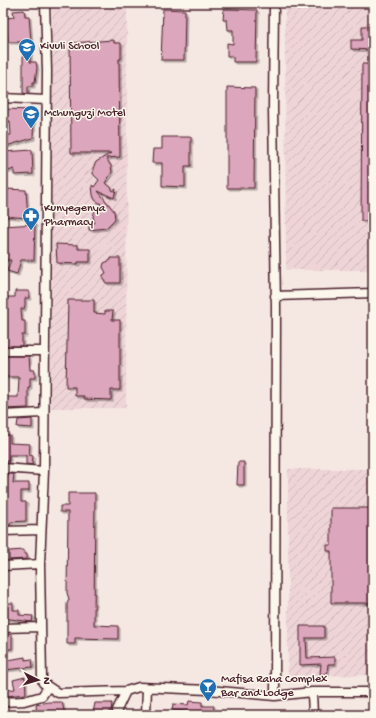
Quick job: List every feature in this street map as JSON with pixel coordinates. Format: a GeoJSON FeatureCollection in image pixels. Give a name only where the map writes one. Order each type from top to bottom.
{"type":"FeatureCollection","features":[{"type":"Feature","properties":{"kind":"street"},"geometry":{"type":"LineString","coordinates":[[45,3],[46,100],[43,413],[44,471],[40,564],[42,679],[48,687],[58,694],[126,691],[139,687],[208,690],[275,696],[312,692],[373,692]]}},
{"type":"Feature","properties":{"kind":"street"},"geometry":{"type":"LineString","coordinates":[[274,3],[275,696]]}},
{"type":"Feature","properties":{"kind":"street"},"geometry":{"type":"LineString","coordinates":[[3,98],[46,100]]}},
{"type":"Feature","properties":{"kind":"street"},"geometry":{"type":"LineString","coordinates":[[275,296],[373,292]]}},
{"type":"Feature","properties":{"kind":"street"},"geometry":{"type":"LineString","coordinates":[[3,351],[44,351]]}},
{"type":"Feature","properties":{"kind":"street"},"geometry":{"type":"LineString","coordinates":[[3,415],[43,413]]}},
{"type":"Feature","properties":{"kind":"street"},"geometry":{"type":"LineString","coordinates":[[3,468],[44,471]]}},
{"type":"Feature","properties":{"kind":"street"},"geometry":{"type":"LineString","coordinates":[[3,531],[41,530]]}},
{"type":"Feature","properties":{"kind":"street"},"geometry":{"type":"LineString","coordinates":[[3,566],[40,564]]}},
{"type":"Feature","properties":{"kind":"street"},"geometry":{"type":"LineString","coordinates":[[3,628],[40,627]]}},
{"type":"Feature","properties":{"kind":"street"},"geometry":{"type":"LineString","coordinates":[[3,702],[24,701],[42,696],[48,687]]}},
{"type":"Feature","properties":{"kind":"street"},"geometry":{"type":"LineString","coordinates":[[146,715],[147,688]]}},
{"type":"Feature","properties":{"kind":"street"},"geometry":{"type":"LineString","coordinates":[[117,715],[117,710],[126,691]]}},
{"type":"Feature","properties":{"kind":"street"},"geometry":{"type":"LineString","coordinates":[[312,692],[313,715]]}},
{"type":"Feature","properties":{"kind":"shaded area"},"geometry":{"type":"Polygon","coordinates":[[[52,3],[127,3],[126,408],[51,408],[52,3]]]}},
{"type":"Feature","properties":{"kind":"shaded area"},"geometry":{"type":"Polygon","coordinates":[[[285,3],[373,3],[373,270],[286,270],[285,3]]]}},
{"type":"Feature","properties":{"kind":"shaded area"},"geometry":{"type":"Polygon","coordinates":[[[288,469],[373,469],[373,675],[288,676],[288,469]]]}},
{"type":"Feature","properties":{"kind":"building"},"geometry":{"type":"Polygon","coordinates":[[[163,9],[185,10],[184,60],[161,60],[163,9]]]}},
{"type":"Feature","properties":{"kind":"building"},"geometry":{"type":"Polygon","coordinates":[[[224,9],[257,10],[256,62],[233,62],[233,56],[227,56],[227,43],[233,44],[233,30],[228,30],[227,20],[223,20],[224,9]]]}},
{"type":"Feature","properties":{"kind":"building"},"geometry":{"type":"Polygon","coordinates":[[[24,10],[25,16],[29,16],[31,41],[30,62],[36,62],[37,68],[35,82],[33,82],[33,86],[28,86],[28,94],[23,93],[23,42],[8,42],[6,23],[7,18],[14,17],[13,11],[24,10]]]}},
{"type":"Feature","properties":{"kind":"building"},"geometry":{"type":"Polygon","coordinates":[[[362,26],[373,26],[373,50],[351,49],[351,40],[362,40],[362,26]]]}},
{"type":"Feature","properties":{"kind":"building"},"geometry":{"type":"Polygon","coordinates":[[[114,40],[114,43],[121,43],[121,59],[119,59],[120,157],[106,158],[111,166],[112,172],[105,183],[110,186],[113,191],[116,189],[114,198],[98,191],[114,211],[115,219],[106,228],[89,230],[89,223],[95,223],[93,217],[95,209],[101,204],[95,200],[93,195],[92,185],[94,187],[99,180],[93,174],[93,168],[96,162],[111,153],[71,153],[70,43],[114,40]]]}},
{"type":"Feature","properties":{"kind":"building"},"geometry":{"type":"Polygon","coordinates":[[[362,64],[373,64],[373,221],[361,221],[362,64]]]}},
{"type":"Feature","properties":{"kind":"building"},"geometry":{"type":"Polygon","coordinates":[[[227,87],[255,88],[254,188],[227,188],[227,87]]]}},
{"type":"Feature","properties":{"kind":"building"},"geometry":{"type":"Polygon","coordinates":[[[3,109],[34,110],[33,138],[3,147],[3,135],[11,135],[10,121],[3,121],[3,109]]]}},
{"type":"Feature","properties":{"kind":"building"},"geometry":{"type":"Polygon","coordinates":[[[162,137],[191,137],[191,166],[185,166],[185,187],[162,186],[162,163],[152,163],[153,149],[162,149],[162,137]]]}},
{"type":"Feature","properties":{"kind":"building"},"geometry":{"type":"Polygon","coordinates":[[[32,150],[33,174],[14,175],[14,169],[3,173],[3,152],[32,150]]]}},
{"type":"Feature","properties":{"kind":"building"},"geometry":{"type":"Polygon","coordinates":[[[6,189],[26,190],[28,218],[3,216],[3,197],[5,197],[6,189]]]}},
{"type":"Feature","properties":{"kind":"building"},"geometry":{"type":"Polygon","coordinates":[[[35,224],[34,260],[21,260],[17,274],[7,271],[11,260],[3,260],[3,226],[35,224]]]}},
{"type":"Feature","properties":{"kind":"building"},"geometry":{"type":"Polygon","coordinates":[[[56,244],[78,245],[78,249],[90,249],[90,262],[78,262],[78,264],[57,263],[56,244]]]}},
{"type":"Feature","properties":{"kind":"building"},"geometry":{"type":"Polygon","coordinates":[[[111,258],[120,258],[120,283],[106,283],[103,279],[103,275],[106,273],[103,267],[104,263],[111,260],[111,258]]]}},
{"type":"Feature","properties":{"kind":"building"},"geometry":{"type":"Polygon","coordinates":[[[15,291],[29,291],[29,298],[25,298],[24,309],[21,309],[22,321],[25,321],[25,335],[22,335],[22,346],[3,346],[3,297],[15,297],[15,291]]]}},
{"type":"Feature","properties":{"kind":"building"},"geometry":{"type":"Polygon","coordinates":[[[68,300],[94,300],[94,313],[105,314],[105,311],[113,311],[112,320],[120,320],[120,390],[111,390],[111,400],[84,399],[84,396],[75,396],[75,387],[66,387],[68,300]]]}},
{"type":"Feature","properties":{"kind":"building"},"geometry":{"type":"Polygon","coordinates":[[[3,356],[29,356],[30,370],[35,370],[35,378],[30,378],[30,387],[28,387],[28,408],[3,409],[3,397],[18,397],[19,377],[3,377],[3,356]]]}},
{"type":"Feature","properties":{"kind":"building"},"geometry":{"type":"Polygon","coordinates":[[[32,419],[32,428],[17,427],[18,420],[32,419]]]}},
{"type":"Feature","properties":{"kind":"building"},"geometry":{"type":"Polygon","coordinates":[[[4,435],[10,435],[10,443],[30,444],[29,455],[33,456],[32,465],[26,464],[26,455],[9,455],[9,461],[3,461],[4,435]]]}},
{"type":"Feature","properties":{"kind":"building"},"geometry":{"type":"Polygon","coordinates":[[[238,462],[244,462],[244,485],[237,485],[238,462]]]}},
{"type":"Feature","properties":{"kind":"building"},"geometry":{"type":"Polygon","coordinates":[[[8,474],[14,474],[13,483],[29,483],[29,491],[21,491],[21,502],[26,502],[26,521],[11,522],[10,525],[3,526],[3,477],[8,477],[8,474]]]}},
{"type":"Feature","properties":{"kind":"building"},"geometry":{"type":"Polygon","coordinates":[[[68,493],[95,493],[94,625],[118,626],[118,639],[75,638],[75,644],[67,644],[67,604],[69,599],[67,593],[68,512],[60,512],[60,506],[68,506],[68,493]]]}},
{"type":"Feature","properties":{"kind":"building"},"geometry":{"type":"Polygon","coordinates":[[[331,508],[373,508],[373,603],[331,603],[331,551],[327,551],[327,545],[331,545],[331,508]]]}},
{"type":"Feature","properties":{"kind":"building"},"geometry":{"type":"Polygon","coordinates":[[[24,550],[24,554],[27,554],[27,559],[9,560],[9,551],[24,550]]]}},
{"type":"Feature","properties":{"kind":"building"},"geometry":{"type":"Polygon","coordinates":[[[3,603],[13,603],[13,610],[19,610],[19,615],[33,616],[32,622],[3,618],[3,603]]]}},
{"type":"Feature","properties":{"kind":"building"},"geometry":{"type":"Polygon","coordinates":[[[300,626],[324,626],[324,638],[306,638],[307,658],[335,657],[335,664],[328,664],[327,674],[320,674],[321,664],[300,665],[300,626]]]}},
{"type":"Feature","properties":{"kind":"building"},"geometry":{"type":"Polygon","coordinates":[[[3,633],[12,635],[12,649],[4,649],[3,633]]]}},
{"type":"Feature","properties":{"kind":"building"},"geometry":{"type":"Polygon","coordinates":[[[25,657],[25,660],[32,659],[33,667],[4,670],[3,661],[25,657]]]}},
{"type":"Feature","properties":{"kind":"building"},"geometry":{"type":"Polygon","coordinates":[[[25,677],[26,694],[5,696],[4,690],[15,689],[13,680],[25,677]]]}},
{"type":"Feature","properties":{"kind":"building"},"geometry":{"type":"Polygon","coordinates":[[[189,701],[202,702],[202,706],[214,706],[213,715],[188,715],[188,711],[172,710],[173,704],[188,705],[189,701]]]}},
{"type":"Feature","properties":{"kind":"building"},"geometry":{"type":"Polygon","coordinates":[[[48,702],[62,702],[65,715],[37,715],[36,705],[48,702]]]}},
{"type":"Feature","properties":{"kind":"building"},"geometry":{"type":"Polygon","coordinates":[[[95,703],[112,703],[109,715],[93,713],[95,703]]]}},
{"type":"Feature","properties":{"kind":"place","name":"Kivuli School"},"geometry":{"type":"Point","coordinates":[27,62]}},
{"type":"Feature","properties":{"kind":"place","name":"Mchunguzi Motel"},"geometry":{"type":"Point","coordinates":[31,129]}},
{"type":"Feature","properties":{"kind":"place","name":"Kunyegenya Pharmacy"},"geometry":{"type":"Point","coordinates":[31,231]}},
{"type":"Feature","properties":{"kind":"place","name":"Mafisa Raha Complex Bar and Lodge"},"geometry":{"type":"Point","coordinates":[208,702]}}]}
